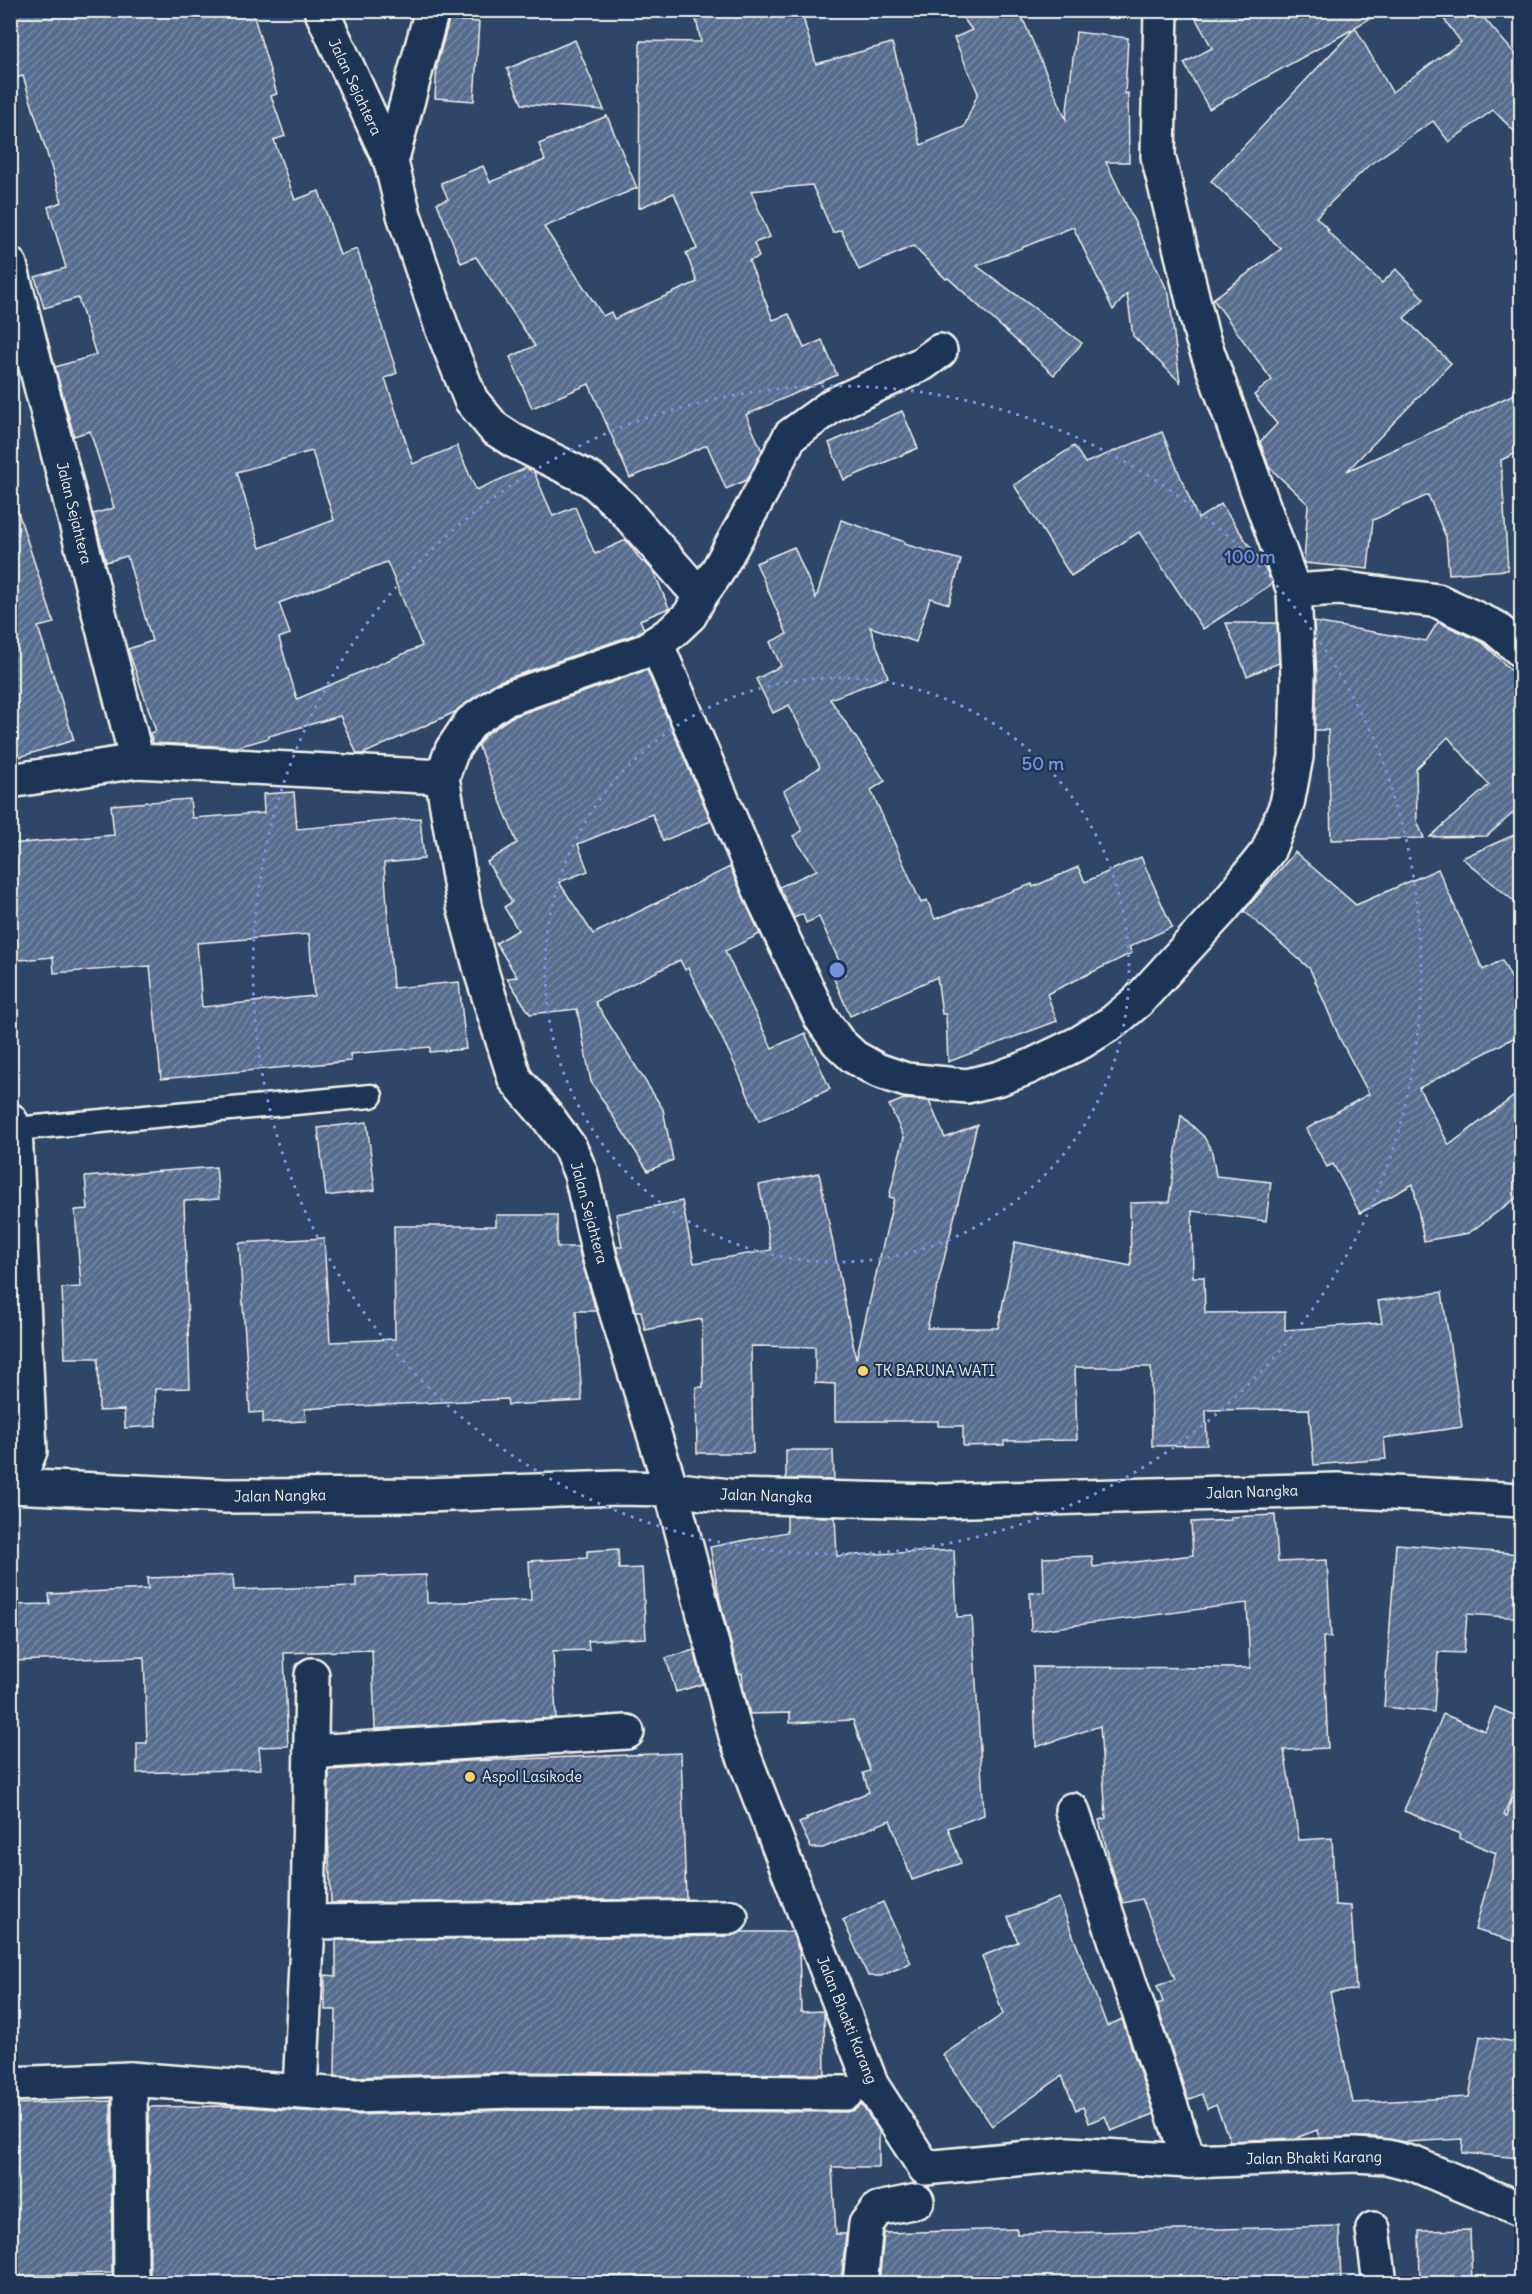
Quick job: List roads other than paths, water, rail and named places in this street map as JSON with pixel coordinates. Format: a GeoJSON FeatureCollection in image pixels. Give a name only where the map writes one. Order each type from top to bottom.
{"type":"FeatureCollection","features":[{"type":"Feature","properties":{"kind":"street","name":"Jalan Sejahtera"},"geometry":{"type":"LineString","coordinates":[[321,10],[391,162],[404,215],[438,317],[471,400],[494,428],[514,441],[591,480],[621,506],[700,596]]}},
{"type":"Feature","properties":{"kind":"street"},"geometry":{"type":"LineString","coordinates":[[391,162],[432,10]]}},
{"type":"Feature","properties":{"kind":"street"},"geometry":{"type":"LineString","coordinates":[[656,643],[763,897],[821,1018],[838,1042],[855,1057],[876,1070],[906,1080],[967,1086],[1000,1078],[1029,1067],[1081,1042],[1113,1022],[1138,1001],[1223,908],[1268,851],[1287,804],[1296,757],[1298,677],[1294,591],[1202,337],[1158,156],[1161,10]]}},
{"type":"Feature","properties":{"kind":"street","name":"Jalan Sejahtera"},"geometry":{"type":"LineString","coordinates":[[10,266],[137,761]]}},
{"type":"Feature","properties":{"kind":"street"},"geometry":{"type":"LineString","coordinates":[[10,781],[137,761],[442,777],[452,750],[471,722],[503,700],[645,651],[672,632],[690,615],[717,572],[764,489],[790,436],[833,405],[922,364],[940,351]]}},
{"type":"Feature","properties":{"kind":"street"},"geometry":{"type":"LineString","coordinates":[[1294,591],[1338,588],[1438,601],[1494,627],[1521,651]]}},
{"type":"Feature","properties":{"kind":"street","name":"Jalan Sejahtera"},"geometry":{"type":"LineString","coordinates":[[442,777],[464,906],[482,974],[515,1079],[570,1148],[581,1174],[600,1259],[670,1490]]}},
{"type":"Feature","properties":{"kind":"street"},"geometry":{"type":"LineString","coordinates":[[13,1124],[30,1451],[13,1486]]}},
{"type":"Feature","properties":{"kind":"street","name":"Jalan Nangka"},"geometry":{"type":"LineString","coordinates":[[13,1486],[226,1497],[425,1495],[616,1488],[670,1490],[729,1496],[936,1501],[1336,1490],[1521,1500]]}},
{"type":"Feature","properties":{"kind":"street","name":"Jalan Bhakti Karang"},"geometry":{"type":"LineString","coordinates":[[670,1490],[736,1736],[872,2086],[925,2168],[1068,2154],[1189,2161],[1355,2155],[1387,2157],[1414,2164],[1521,2210]]}},
{"type":"Feature","properties":{"kind":"street"},"geometry":{"type":"LineString","coordinates":[[300,2091],[308,1922],[312,1675]]}},
{"type":"Feature","properties":{"kind":"street"},"geometry":{"type":"LineString","coordinates":[[311,1752],[627,1732]]}},
{"type":"Feature","properties":{"kind":"street"},"geometry":{"type":"LineString","coordinates":[[1072,1810],[1189,2161]]}},
{"type":"Feature","properties":{"kind":"street"},"geometry":{"type":"LineString","coordinates":[[308,1922],[731,1917]]}},
{"type":"Feature","properties":{"kind":"street"},"geometry":{"type":"LineString","coordinates":[[130,2079],[131,2283]]}},
{"type":"Feature","properties":{"kind":"street"},"geometry":{"type":"LineString","coordinates":[[10,2084],[130,2079],[355,2096],[512,2091],[846,2093]]}},
{"type":"Feature","properties":{"kind":"street"},"geometry":{"type":"LineString","coordinates":[[860,2283],[866,2224],[878,2210],[917,2201]]}},
{"type":"Feature","properties":{"kind":"street"},"geometry":{"type":"LineString","coordinates":[[1373,2229],[1380,2283]]}},
{"type":"Feature","properties":{"kind":"lane"},"geometry":{"type":"LineString","coordinates":[[13,1124],[371,1096]]}},
{"type":"Feature","properties":{"kind":"place","name":"TK BARUNA WATI"},"geometry":{"type":"Point","coordinates":[863,1371]}},
{"type":"Feature","properties":{"kind":"place","name":"Aspol Lasikode"},"geometry":{"type":"Point","coordinates":[470,1777]}}]}
